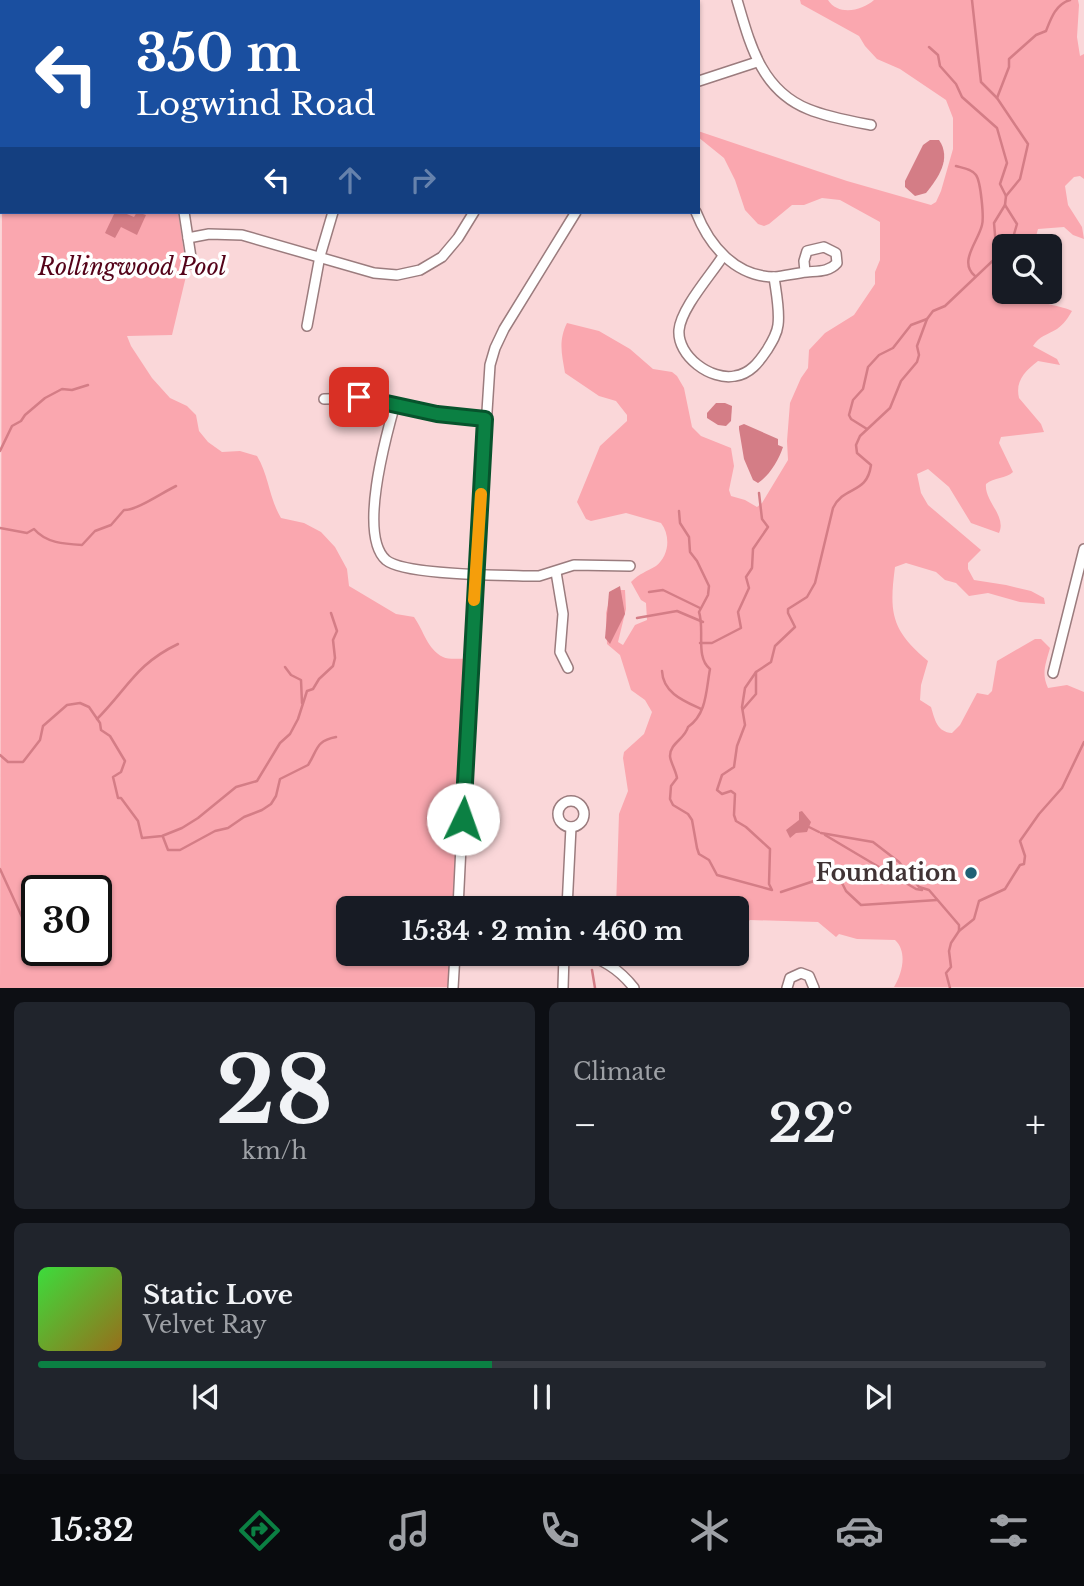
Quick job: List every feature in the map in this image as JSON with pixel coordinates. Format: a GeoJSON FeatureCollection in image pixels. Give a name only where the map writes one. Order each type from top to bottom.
{"type":"FeatureCollection","features":[{"type":"Feature","properties":{"kind":"street"},"geometry":{"type":"LineString","coordinates":[[737,0],[757,62],[772,84],[795,103],[809,110],[871,125]]}},
{"type":"Feature","properties":{"kind":"street"},"geometry":{"type":"LineString","coordinates":[[700,81],[757,62]]}},
{"type":"Feature","properties":{"kind":"street"},"geometry":{"type":"LineString","coordinates":[[184,214],[192,264]]}},
{"type":"Feature","properties":{"kind":"street"},"geometry":{"type":"LineString","coordinates":[[307,326],[320,256],[332,214]]}},
{"type":"Feature","properties":{"kind":"street"},"geometry":{"type":"LineString","coordinates":[[188,238],[209,234],[242,235],[385,275],[421,270],[432,264],[450,249],[473,214]]}},
{"type":"Feature","properties":{"kind":"street"},"geometry":{"type":"LineString","coordinates":[[459,896],[490,365],[499,340],[575,214]]}},
{"type":"Feature","properties":{"kind":"street"},"geometry":{"type":"LineString","coordinates":[[697,214],[710,240],[723,256],[753,273],[774,276],[805,272]]}},
{"type":"Feature","properties":{"kind":"street"},"geometry":{"type":"LineString","coordinates":[[723,256],[685,311],[679,330],[686,354],[719,376],[737,376],[747,372],[761,359],[773,341],[778,325],[774,276]]}},
{"type":"Feature","properties":{"kind":"street"},"geometry":{"type":"LineString","coordinates":[[324,399],[359,397],[437,414],[485,419]]}},
{"type":"Feature","properties":{"kind":"street"},"geometry":{"type":"LineString","coordinates":[[395,404],[383,446],[374,532],[380,552],[386,560],[406,569],[523,576],[556,572],[574,565],[630,566]]}},
{"type":"Feature","properties":{"kind":"street"},"geometry":{"type":"LineString","coordinates":[[1053,673],[1084,549]]}},
{"type":"Feature","properties":{"kind":"street"},"geometry":{"type":"LineString","coordinates":[[556,572],[563,614],[560,652],[568,668]]}},
{"type":"Feature","properties":{"kind":"street"},"geometry":{"type":"LineString","coordinates":[[568,896],[571,827]]}},
{"type":"Feature","properties":{"kind":"street"},"geometry":{"type":"LineString","coordinates":[[453,988],[455,966]]}},
{"type":"Feature","properties":{"kind":"street"},"geometry":{"type":"LineString","coordinates":[[563,988],[564,966]]}},
{"type":"Feature","properties":{"kind":"street"},"geometry":{"type":"LineString","coordinates":[[612,966],[634,988]]}},
{"type":"Feature","properties":{"kind":"street"},"geometry":{"type":"LineString","coordinates":[[787,988],[790,978],[801,973],[809,976],[814,988]]}},
{"type":"Feature","properties":{"kind":"green space"},"geometry":{"type":"Polygon","coordinates":[[[800,0],[828,0],[838,8],[850,10],[863,7],[874,0],[1078,0],[1077,37],[1080,56],[1084,54],[1084,179],[1080,176],[1074,177],[1065,186],[1068,205],[1082,227],[1084,239],[1073,235],[1064,227],[1038,229],[1037,234],[992,234],[992,304],[1049,304],[1072,311],[1066,321],[1033,346],[1057,359],[1060,365],[1038,361],[1025,373],[1018,386],[1019,398],[1041,424],[1044,432],[1001,437],[999,443],[1013,472],[986,484],[988,496],[1000,521],[999,533],[971,523],[949,487],[928,469],[917,474],[921,493],[928,505],[981,550],[968,563],[974,580],[1031,591],[1044,598],[1045,604],[1020,602],[988,593],[969,596],[956,583],[945,580],[936,572],[906,563],[895,567],[892,597],[895,620],[900,630],[906,640],[928,661],[920,700],[931,707],[937,724],[947,732],[952,733],[960,725],[977,693],[988,695],[992,691],[997,661],[1035,639],[1041,639],[1050,648],[1045,673],[1048,688],[1067,685],[1084,692],[1084,987],[894,987],[903,957],[895,940],[857,939],[839,934],[836,937],[818,922],[749,921],[749,896],[616,896],[619,814],[628,791],[624,752],[644,734],[652,712],[645,700],[631,690],[620,655],[607,644],[606,613],[612,590],[625,590],[626,609],[618,642],[623,645],[635,625],[647,620],[646,603],[641,600],[631,582],[660,562],[666,551],[667,540],[661,523],[626,513],[591,521],[586,519],[577,502],[600,446],[627,421],[627,415],[616,401],[599,396],[565,373],[562,354],[564,330],[567,323],[599,331],[630,349],[653,369],[672,372],[677,376],[684,388],[692,427],[701,436],[731,448],[734,466],[729,490],[731,496],[757,507],[762,503],[788,460],[790,403],[808,368],[809,350],[825,333],[854,315],[875,284],[875,272],[880,260],[880,222],[840,200],[822,198],[804,205],[792,205],[769,224],[758,224],[745,210],[724,158],[700,139],[700,132],[847,181],[931,205],[936,202],[953,149],[953,118],[946,100],[900,69],[877,59],[859,36],[801,4],[800,0]]]}},
{"type":"Feature","properties":{"kind":"green space","name":"Rollingwood Pool"},"geometry":{"type":"Polygon","coordinates":[[[2,214],[178,214],[187,272],[172,335],[127,336],[131,346],[152,378],[170,398],[187,406],[196,415],[199,431],[208,442],[222,452],[240,451],[257,456],[281,518],[304,523],[321,532],[335,547],[347,569],[349,586],[396,614],[414,617],[429,645],[438,654],[448,658],[466,659],[454,896],[336,896],[336,966],[450,966],[449,987],[0,988],[2,214]]]}},
{"type":"Feature","properties":{"kind":"shaded area"},"geometry":{"type":"Polygon","coordinates":[[[930,140],[939,140],[943,147],[944,161],[939,175],[926,193],[915,196],[905,187],[905,181],[923,145],[930,140]]]}},
{"type":"Feature","properties":{"kind":"shaded area"},"geometry":{"type":"Polygon","coordinates":[[[114,214],[134,217],[136,214],[146,215],[137,235],[121,227],[115,238],[105,233],[114,214]]]}},
{"type":"Feature","properties":{"kind":"shaded area"},"geometry":{"type":"Polygon","coordinates":[[[716,403],[732,406],[731,421],[726,426],[718,425],[707,418],[707,413],[716,403]]]}},
{"type":"Feature","properties":{"kind":"shaded area"},"geometry":{"type":"Polygon","coordinates":[[[744,424],[778,439],[778,445],[783,447],[773,467],[758,483],[753,480],[744,459],[739,426],[744,424]]]}},
{"type":"Feature","properties":{"kind":"shaded area"},"geometry":{"type":"Polygon","coordinates":[[[620,586],[625,614],[610,644],[605,638],[609,592],[620,586]]]}},
{"type":"Feature","properties":{"kind":"shaded area"},"geometry":{"type":"Polygon","coordinates":[[[802,811],[811,822],[807,832],[796,833],[790,838],[786,830],[799,820],[799,812],[802,811]]]}},
{"type":"Feature","properties":{"kind":"waterway"},"geometry":{"type":"LineString","coordinates":[[972,0],[981,82],[997,98],[1028,144],[1020,179],[1006,196]]}},
{"type":"Feature","properties":{"kind":"waterway"},"geometry":{"type":"LineString","coordinates":[[997,98],[1009,67],[1009,59],[1036,35],[1046,31],[1058,8],[1070,0]]}},
{"type":"Feature","properties":{"kind":"waterway"},"geometry":{"type":"LineString","coordinates":[[929,47],[938,55],[940,66],[956,84],[962,97],[997,128],[1007,163],[1000,184],[1006,196],[1005,205],[994,223],[995,234]]}},
{"type":"Feature","properties":{"kind":"waterway"},"geometry":{"type":"LineString","coordinates":[[956,166],[974,173],[981,192],[982,225],[968,265],[975,276]]}},
{"type":"Feature","properties":{"kind":"waterway"},"geometry":{"type":"LineString","coordinates":[[1005,205],[1017,224],[1014,234]]}},
{"type":"Feature","properties":{"kind":"waterway"},"geometry":{"type":"LineString","coordinates":[[679,511],[680,523],[689,537],[690,552],[709,586],[708,595],[699,612],[703,658],[710,669],[699,715],[671,752],[670,758],[677,778],[671,786],[670,799],[673,805],[688,814],[692,820],[699,854],[709,860],[717,875],[772,890],[769,884],[770,849],[736,821],[735,794],[731,791],[722,794],[717,790],[722,775],[734,767],[737,746],[745,725],[742,707],[745,688],[756,672],[771,662],[775,646],[795,627],[788,609],[807,597],[815,583],[833,508],[869,475],[871,465],[857,453],[856,445],[860,436],[890,408],[901,381],[917,362],[917,346],[927,319],[933,311],[945,306],[992,261]]}},
{"type":"Feature","properties":{"kind":"waterway"},"geometry":{"type":"LineString","coordinates":[[867,429],[849,415],[853,400],[863,389],[868,367],[879,355],[893,348],[911,325],[927,319]]}},
{"type":"Feature","properties":{"kind":"waterway"},"geometry":{"type":"LineString","coordinates":[[0,451],[12,426],[45,398],[62,389],[72,390],[88,385]]}},
{"type":"Feature","properties":{"kind":"waterway"},"geometry":{"type":"LineString","coordinates":[[0,528],[27,533],[34,529],[50,540],[82,545],[95,531],[111,525],[124,510],[176,486]]}},
{"type":"Feature","properties":{"kind":"waterway"},"geometry":{"type":"LineString","coordinates":[[700,643],[712,643],[741,628],[738,612],[749,588],[746,577],[752,568],[753,549],[768,527],[762,519],[759,493]]}},
{"type":"Feature","properties":{"kind":"waterway"},"geometry":{"type":"LineString","coordinates":[[649,592],[663,590],[700,608]]}},
{"type":"Feature","properties":{"kind":"waterway"},"geometry":{"type":"LineString","coordinates":[[637,618],[677,611],[703,622]]}},
{"type":"Feature","properties":{"kind":"waterway"},"geometry":{"type":"LineString","coordinates":[[0,755],[8,762],[23,762],[40,740],[43,726],[67,705],[80,703],[89,707],[100,723],[101,730],[110,736],[125,761],[121,772],[113,777],[118,798],[121,798],[138,821],[142,838],[162,836],[182,828],[236,787],[257,781],[280,743],[290,734],[307,691],[313,689],[333,666],[333,640],[337,631],[331,613]]}},
{"type":"Feature","properties":{"kind":"waterway"},"geometry":{"type":"LineString","coordinates":[[97,719],[142,668],[178,644]]}},
{"type":"Feature","properties":{"kind":"waterway"},"geometry":{"type":"LineString","coordinates":[[285,667],[291,675],[301,680],[302,703]]}},
{"type":"Feature","properties":{"kind":"waterway"},"geometry":{"type":"LineString","coordinates":[[662,671],[670,691],[701,709]]}},
{"type":"Feature","properties":{"kind":"waterway"},"geometry":{"type":"LineString","coordinates":[[743,709],[756,694],[756,672]]}},
{"type":"Feature","properties":{"kind":"waterway"},"geometry":{"type":"LineString","coordinates":[[163,837],[168,850],[180,850],[262,810],[271,804],[276,796],[280,779],[308,765],[318,747],[324,741],[336,737]]}},
{"type":"Feature","properties":{"kind":"waterway"},"geometry":{"type":"LineString","coordinates":[[950,988],[946,973],[951,967],[951,943],[959,931],[974,919],[979,901],[1005,889],[1020,865],[1024,864],[1025,856],[1020,841],[1062,788],[1084,742]]}},
{"type":"Feature","properties":{"kind":"waterway"},"geometry":{"type":"LineString","coordinates":[[809,827],[819,832]]}},
{"type":"Feature","properties":{"kind":"waterway"},"geometry":{"type":"LineString","coordinates":[[821,833],[873,842],[899,862],[919,887],[929,890],[959,925],[959,931]]}},
{"type":"Feature","properties":{"kind":"waterway"},"geometry":{"type":"LineString","coordinates":[[825,835],[922,890]]}},
{"type":"Feature","properties":{"kind":"waterway"},"geometry":{"type":"LineString","coordinates":[[0,869],[21,915]]}},
{"type":"Feature","properties":{"kind":"waterway"},"geometry":{"type":"LineString","coordinates":[[781,892],[832,875],[839,877],[846,891],[861,905],[937,900]]}},
{"type":"Feature","properties":{"kind":"waterway"},"geometry":{"type":"LineString","coordinates":[[592,970],[595,988]]}},
{"type":"Feature","properties":{"kind":"slow traffic"},"geometry":{"type":"LineString","coordinates":[[474,600],[481,494]]}},
{"type":"Feature","properties":{"kind":"place","name":"Foundation"},"geometry":{"type":"Point","coordinates":[971,873]}},
{"type":"Feature","properties":{"kind":"route"},"geometry":{"type":"LineString","coordinates":[[359,397],[437,414],[485,419],[463,819]]}}]}
